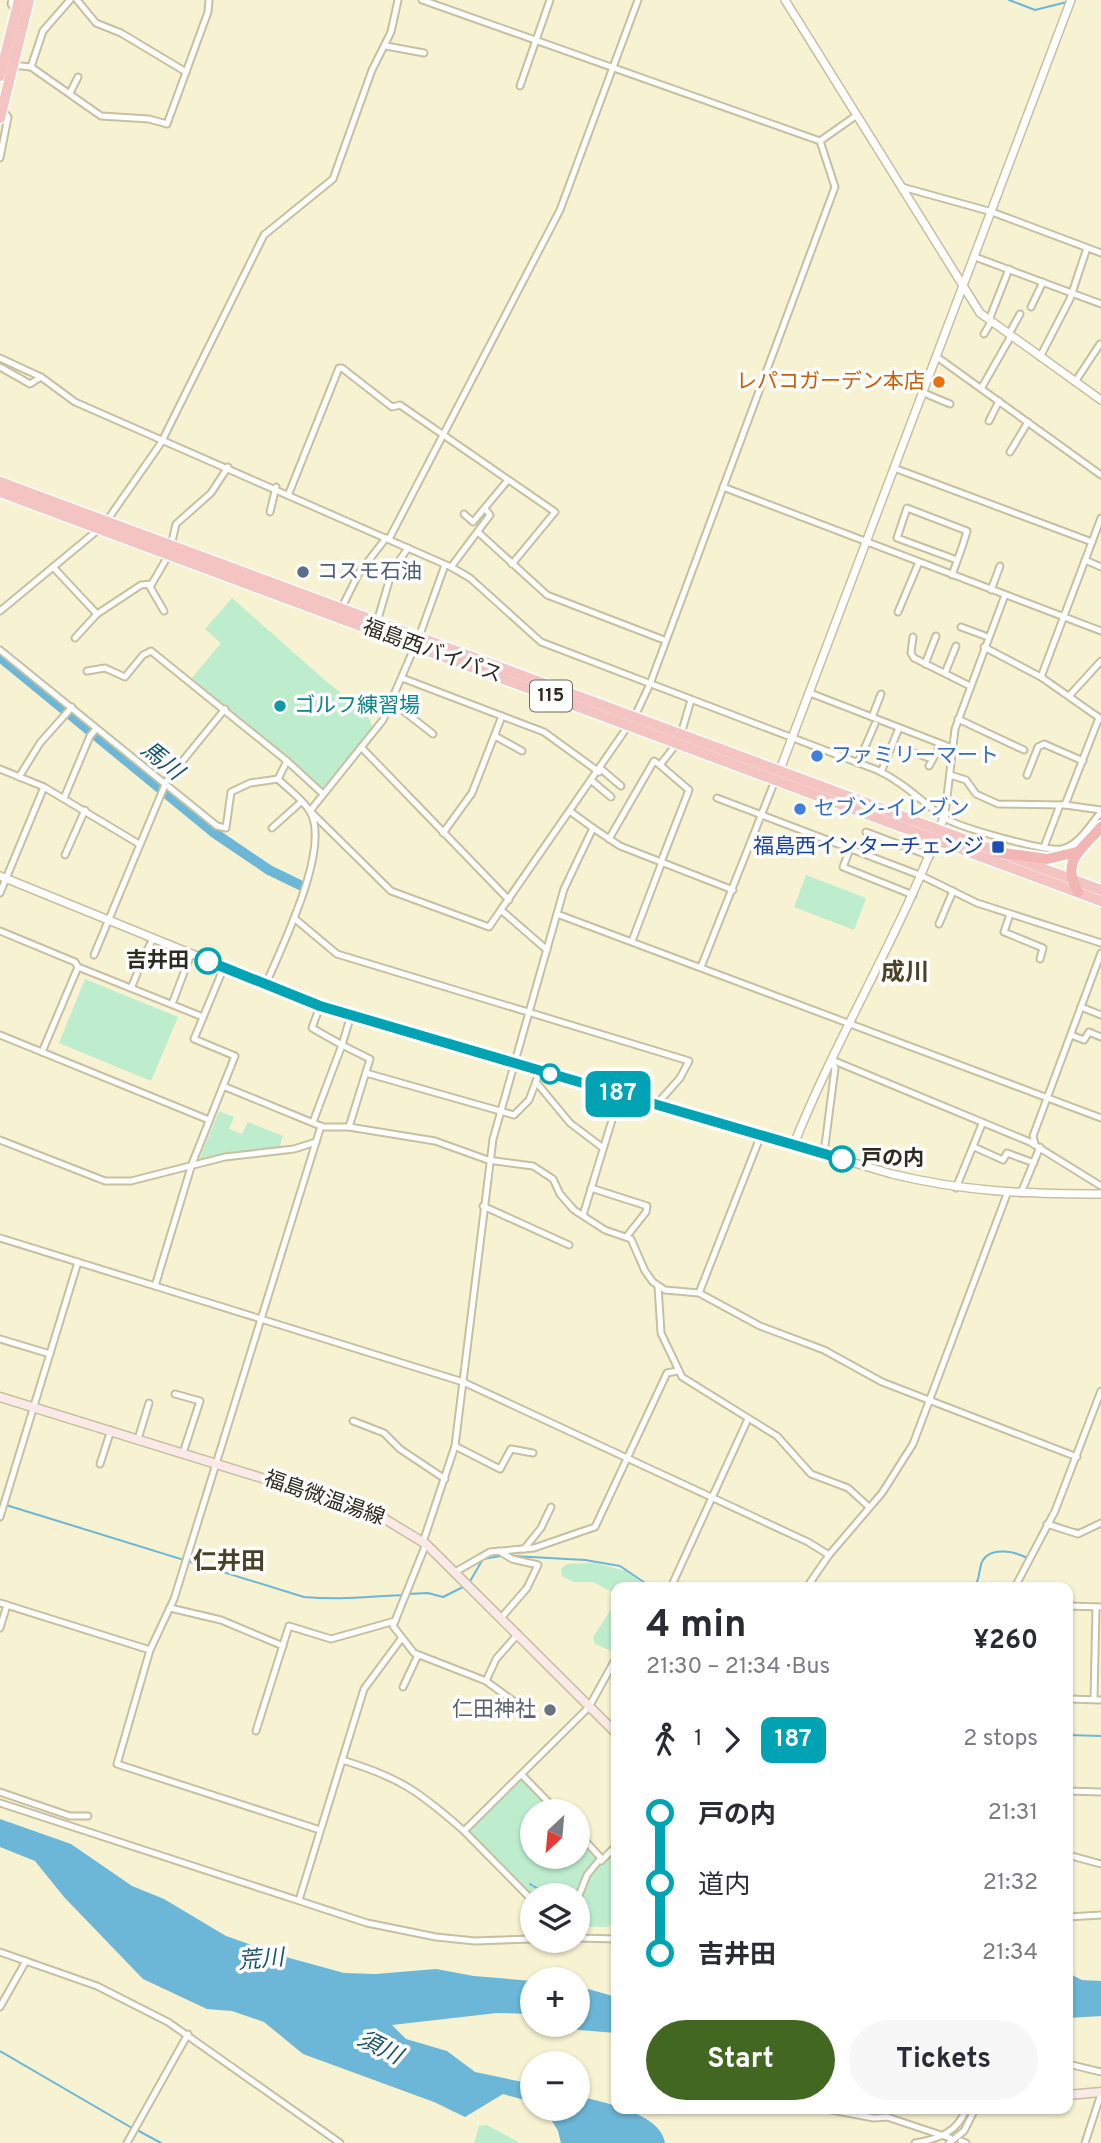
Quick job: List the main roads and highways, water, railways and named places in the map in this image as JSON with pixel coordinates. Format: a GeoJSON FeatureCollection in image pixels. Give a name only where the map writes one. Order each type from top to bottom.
{"type":"FeatureCollection","features":[{"type":"Feature","properties":{"kind":"highway"},"geometry":{"type":"LineString","coordinates":[[1,113],[5,63],[19,0]]}},
{"type":"Feature","properties":{"kind":"highway"},"geometry":{"type":"LineString","coordinates":[[0,76],[29,0]]}},
{"type":"Feature","properties":{"kind":"highway","name":"福島西バイパス"},"geometry":{"type":"LineString","coordinates":[[0,482],[101,527]]}},
{"type":"Feature","properties":{"kind":"highway","name":"福島西バイパス"},"geometry":{"type":"LineString","coordinates":[[0,492],[341,608],[417,642]]}},
{"type":"Feature","properties":{"kind":"highway","name":"福島西バイパス"},"geometry":{"type":"LineString","coordinates":[[170,551],[939,834],[1101,901]]}},
{"type":"Feature","properties":{"kind":"highway","name":"福島西バイパス"},"geometry":{"type":"LineString","coordinates":[[778,774],[884,819],[997,852],[1101,890]]}},
{"type":"Feature","properties":{"kind":"highway"},"geometry":{"type":"LineString","coordinates":[[1078,892],[1071,879],[1071,868],[1077,852],[1101,827]]}},
{"type":"Feature","properties":{"kind":"highway"},"geometry":{"type":"LineString","coordinates":[[997,852],[1047,859],[1077,852]]}},
{"type":"Feature","properties":{"kind":"main road","name":"福島微温湯線"},"geometry":{"type":"LineString","coordinates":[[0,1397],[375,1513],[425,1543],[611,1728]]}},
{"type":"Feature","properties":{"kind":"main road"},"geometry":{"type":"LineString","coordinates":[[1073,2095],[1100,2097]]}},
{"type":"Feature","properties":{"kind":"water"},"geometry":{"type":"Polygon","coordinates":[[[0,1819],[71,1844],[132,1886],[164,1899],[226,1936],[344,1973],[376,1974],[436,1969],[520,1980],[520,2014],[497,2013],[392,2025],[406,2039],[447,2051],[475,2072],[520,2081],[520,2099],[503,2094],[465,2117],[434,2102],[303,2054],[264,2022],[232,2011],[207,2009],[143,1979],[64,1897],[35,1861],[0,1847],[0,1819]]]}},
{"type":"Feature","properties":{"kind":"water"},"geometry":{"type":"Polygon","coordinates":[[[1073,1976],[1082,1980],[1101,1981],[1101,2016],[1073,2018],[1073,1976]]]}},
{"type":"Feature","properties":{"kind":"water"},"geometry":{"type":"Polygon","coordinates":[[[590,1989],[611,1996],[611,2033],[590,2031],[590,1989]]]}},
{"type":"Feature","properties":{"kind":"water"},"geometry":{"type":"Polygon","coordinates":[[[590,2099],[611,2105],[611,2114],[636,2114],[642,2117],[661,2133],[665,2143],[561,2143],[552,2121],[590,2121],[590,2099]]]}},
{"type":"Feature","properties":{"kind":"waterway"},"geometry":{"type":"LineString","coordinates":[[1009,0],[1035,10],[1067,2]]}},
{"type":"Feature","properties":{"kind":"waterway","name":"馬川"},"geometry":{"type":"LineString","coordinates":[[0,657],[213,832],[269,870],[304,887]]}},
{"type":"Feature","properties":{"kind":"waterway"},"geometry":{"type":"LineString","coordinates":[[6,1505],[304,1597],[402,1595]]}},
{"type":"Feature","properties":{"kind":"waterway"},"geometry":{"type":"LineString","coordinates":[[1031,1560],[1053,1522],[1065,1527]]}},
{"type":"Feature","properties":{"kind":"waterway"},"geometry":{"type":"LineString","coordinates":[[1070,1529],[1082,1530]]}},
{"type":"Feature","properties":{"kind":"waterway"},"geometry":{"type":"LineString","coordinates":[[977,1582],[981,1563],[992,1553],[1004,1552],[1027,1558]]}},
{"type":"Feature","properties":{"kind":"waterway"},"geometry":{"type":"LineString","coordinates":[[469,1583],[483,1559],[501,1556]]}},
{"type":"Feature","properties":{"kind":"waterway"},"geometry":{"type":"LineString","coordinates":[[513,1556],[585,1560],[620,1566],[644,1582]]}},
{"type":"Feature","properties":{"kind":"waterway"},"geometry":{"type":"LineString","coordinates":[[407,1594],[428,1593],[443,1597],[465,1586]]}},
{"type":"Feature","properties":{"kind":"waterway"},"geometry":{"type":"LineString","coordinates":[[1073,1735],[1101,1736]]}},
{"type":"Feature","properties":{"kind":"waterway"},"geometry":{"type":"LineString","coordinates":[[0,2051],[132,2128]]}},
{"type":"Feature","properties":{"kind":"waterway"},"geometry":{"type":"LineString","coordinates":[[137,2130],[161,2143]]}},
{"type":"Feature","properties":{"kind":"place","name":"レパコガーデン本店"},"geometry":{"type":"Point","coordinates":[939,382]}},
{"type":"Feature","properties":{"kind":"place","name":"コスモ石油"},"geometry":{"type":"Point","coordinates":[303,572]}},
{"type":"Feature","properties":{"kind":"place","name":"ゴルフ練習場"},"geometry":{"type":"Point","coordinates":[280,706]}},
{"type":"Feature","properties":{"kind":"place","name":"ファミリーマート"},"geometry":{"type":"Point","coordinates":[817,756]}},
{"type":"Feature","properties":{"kind":"place","name":"セブン-イレブン"},"geometry":{"type":"Point","coordinates":[800,809]}},
{"type":"Feature","properties":{"kind":"place","name":"福島西インターチェンジ"},"geometry":{"type":"Point","coordinates":[998,847]}},
{"type":"Feature","properties":{"kind":"place","name":"吉井田"},"geometry":{"type":"Point","coordinates":[208,961]}},
{"type":"Feature","properties":{"kind":"place","name":"戸の内"},"geometry":{"type":"Point","coordinates":[842,1159]}},
{"type":"Feature","properties":{"kind":"place","name":"仁田神社"},"geometry":{"type":"Point","coordinates":[550,1710]}},
{"type":"Feature","properties":{"kind":"district","name":"成川"},"geometry":{"type":"Point","coordinates":[905,974]}},
{"type":"Feature","properties":{"kind":"district","name":"仁井田"},"geometry":{"type":"Point","coordinates":[229,1563]}},
{"type":"Feature","properties":{"kind":"water label","name":"荒川"},"geometry":{"type":"Point","coordinates":[261,1961]}},
{"type":"Feature","properties":{"kind":"water label","name":"須川"},"geometry":{"type":"Point","coordinates":[379,2049]}}]}
